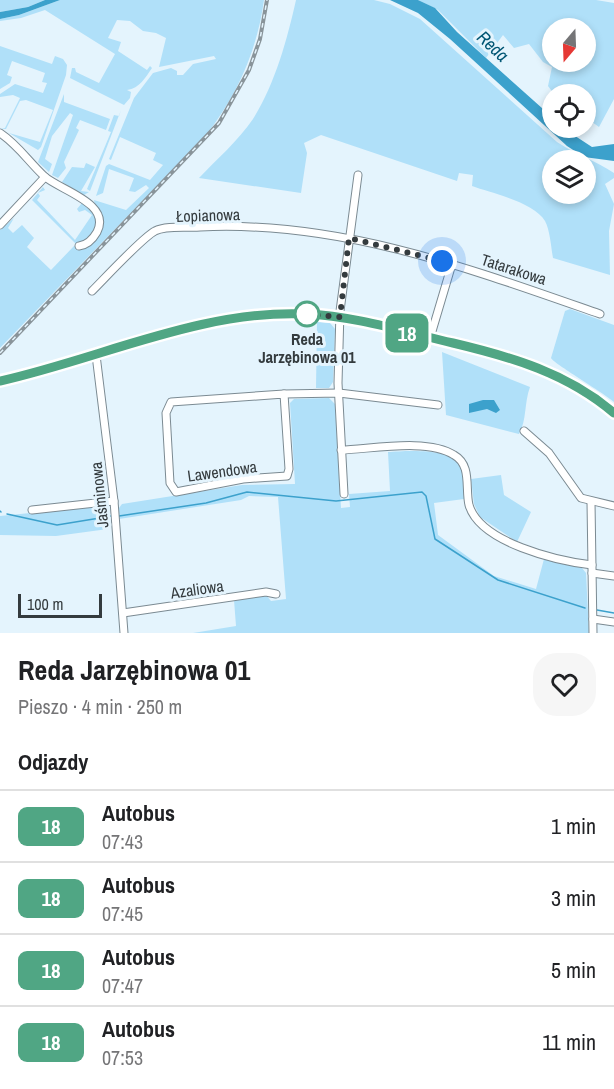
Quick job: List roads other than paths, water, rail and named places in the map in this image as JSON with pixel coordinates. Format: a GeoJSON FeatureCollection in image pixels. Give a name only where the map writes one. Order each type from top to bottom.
{"type":"FeatureCollection","features":[{"type":"Feature","properties":{"kind":"street"},"geometry":{"type":"LineString","coordinates":[[0,133],[17,145],[45,177],[88,203],[99,219],[99,226],[87,243],[79,246]]}},
{"type":"Feature","properties":{"kind":"street"},"geometry":{"type":"LineString","coordinates":[[344,494],[339,393],[340,317],[358,176]]}},
{"type":"Feature","properties":{"kind":"street"},"geometry":{"type":"LineString","coordinates":[[0,225],[45,177]]}},
{"type":"Feature","properties":{"kind":"street","name":"Łopianowa"},"geometry":{"type":"LineString","coordinates":[[92,291],[155,231],[229,226],[308,231],[349,238]]}},
{"type":"Feature","properties":{"kind":"street","name":"Tatarakowa"},"geometry":{"type":"LineString","coordinates":[[349,238],[512,282],[600,314]]}},
{"type":"Feature","properties":{"kind":"street"},"geometry":{"type":"LineString","coordinates":[[430,338],[452,264]]}},
{"type":"Feature","properties":{"kind":"street"},"geometry":{"type":"LineString","coordinates":[[0,381],[203,325],[286,314],[340,317],[542,364],[614,413]]}},
{"type":"Feature","properties":{"kind":"street","name":"Jaśminowa"},"geometry":{"type":"LineString","coordinates":[[96,355],[114,501],[124,633]]}},
{"type":"Feature","properties":{"kind":"street","name":"Lawendowa"},"geometry":{"type":"LineString","coordinates":[[284,394],[289,469],[287,476],[243,479],[176,492],[174,490],[170,483],[166,413],[171,402],[284,394],[339,393],[438,405]]}},
{"type":"Feature","properties":{"kind":"street"},"geometry":{"type":"LineString","coordinates":[[524,431],[549,453],[578,495],[591,502],[614,506]]}},
{"type":"Feature","properties":{"kind":"street"},"geometry":{"type":"LineString","coordinates":[[341,450],[423,446],[454,454],[465,465],[470,505],[477,520],[510,544],[614,576]]}},
{"type":"Feature","properties":{"kind":"street"},"geometry":{"type":"LineString","coordinates":[[32,510],[114,501]]}},
{"type":"Feature","properties":{"kind":"street"},"geometry":{"type":"LineString","coordinates":[[591,502],[593,633]]}},
{"type":"Feature","properties":{"kind":"street","name":"Azaliowa"},"geometry":{"type":"LineString","coordinates":[[123,613],[266,592],[276,594]]}},
{"type":"Feature","properties":{"kind":"street"},"geometry":{"type":"LineString","coordinates":[[593,619],[614,622]]}},
{"type":"Feature","properties":{"kind":"water"},"geometry":{"type":"Polygon","coordinates":[[[45,0],[60,0],[19,15],[0,19],[0,12],[28,7],[45,0]]]}},
{"type":"Feature","properties":{"kind":"water"},"geometry":{"type":"Polygon","coordinates":[[[390,0],[418,0],[435,8],[457,32],[542,108],[542,123],[450,39],[418,13],[390,0]]]}},
{"type":"Feature","properties":{"kind":"water"},"geometry":{"type":"Polygon","coordinates":[[[558,138],[578,138],[592,147],[614,144],[614,161],[596,159],[596,150],[573,150],[558,138]]]}},
{"type":"Feature","properties":{"kind":"water"},"geometry":{"type":"Polygon","coordinates":[[[494,400],[500,410],[496,413],[487,409],[469,413],[469,404],[494,400]]]}},
{"type":"Feature","properties":{"kind":"waterway"},"geometry":{"type":"LineString","coordinates":[[119,516],[206,503],[247,492],[336,501],[422,492],[426,496],[435,539],[498,580],[585,608]]}},
{"type":"Feature","properties":{"kind":"waterway"},"geometry":{"type":"LineString","coordinates":[[7,514],[57,525],[112,516]]}},
{"type":"Feature","properties":{"kind":"waterway"},"geometry":{"type":"LineString","coordinates":[[597,610],[614,613]]}},
{"type":"Feature","properties":{"kind":"railway"},"geometry":{"type":"LineString","coordinates":[[0,353],[219,123],[249,70],[260,39],[267,0]]}},
{"type":"Feature","properties":{"kind":"place","name":"Reda Jarzębinowa 01"},"geometry":{"type":"Point","coordinates":[307,314]}},
{"type":"Feature","properties":{"kind":"water label","name":"Reda"},"geometry":{"type":"Point","coordinates":[493,46]}}]}
